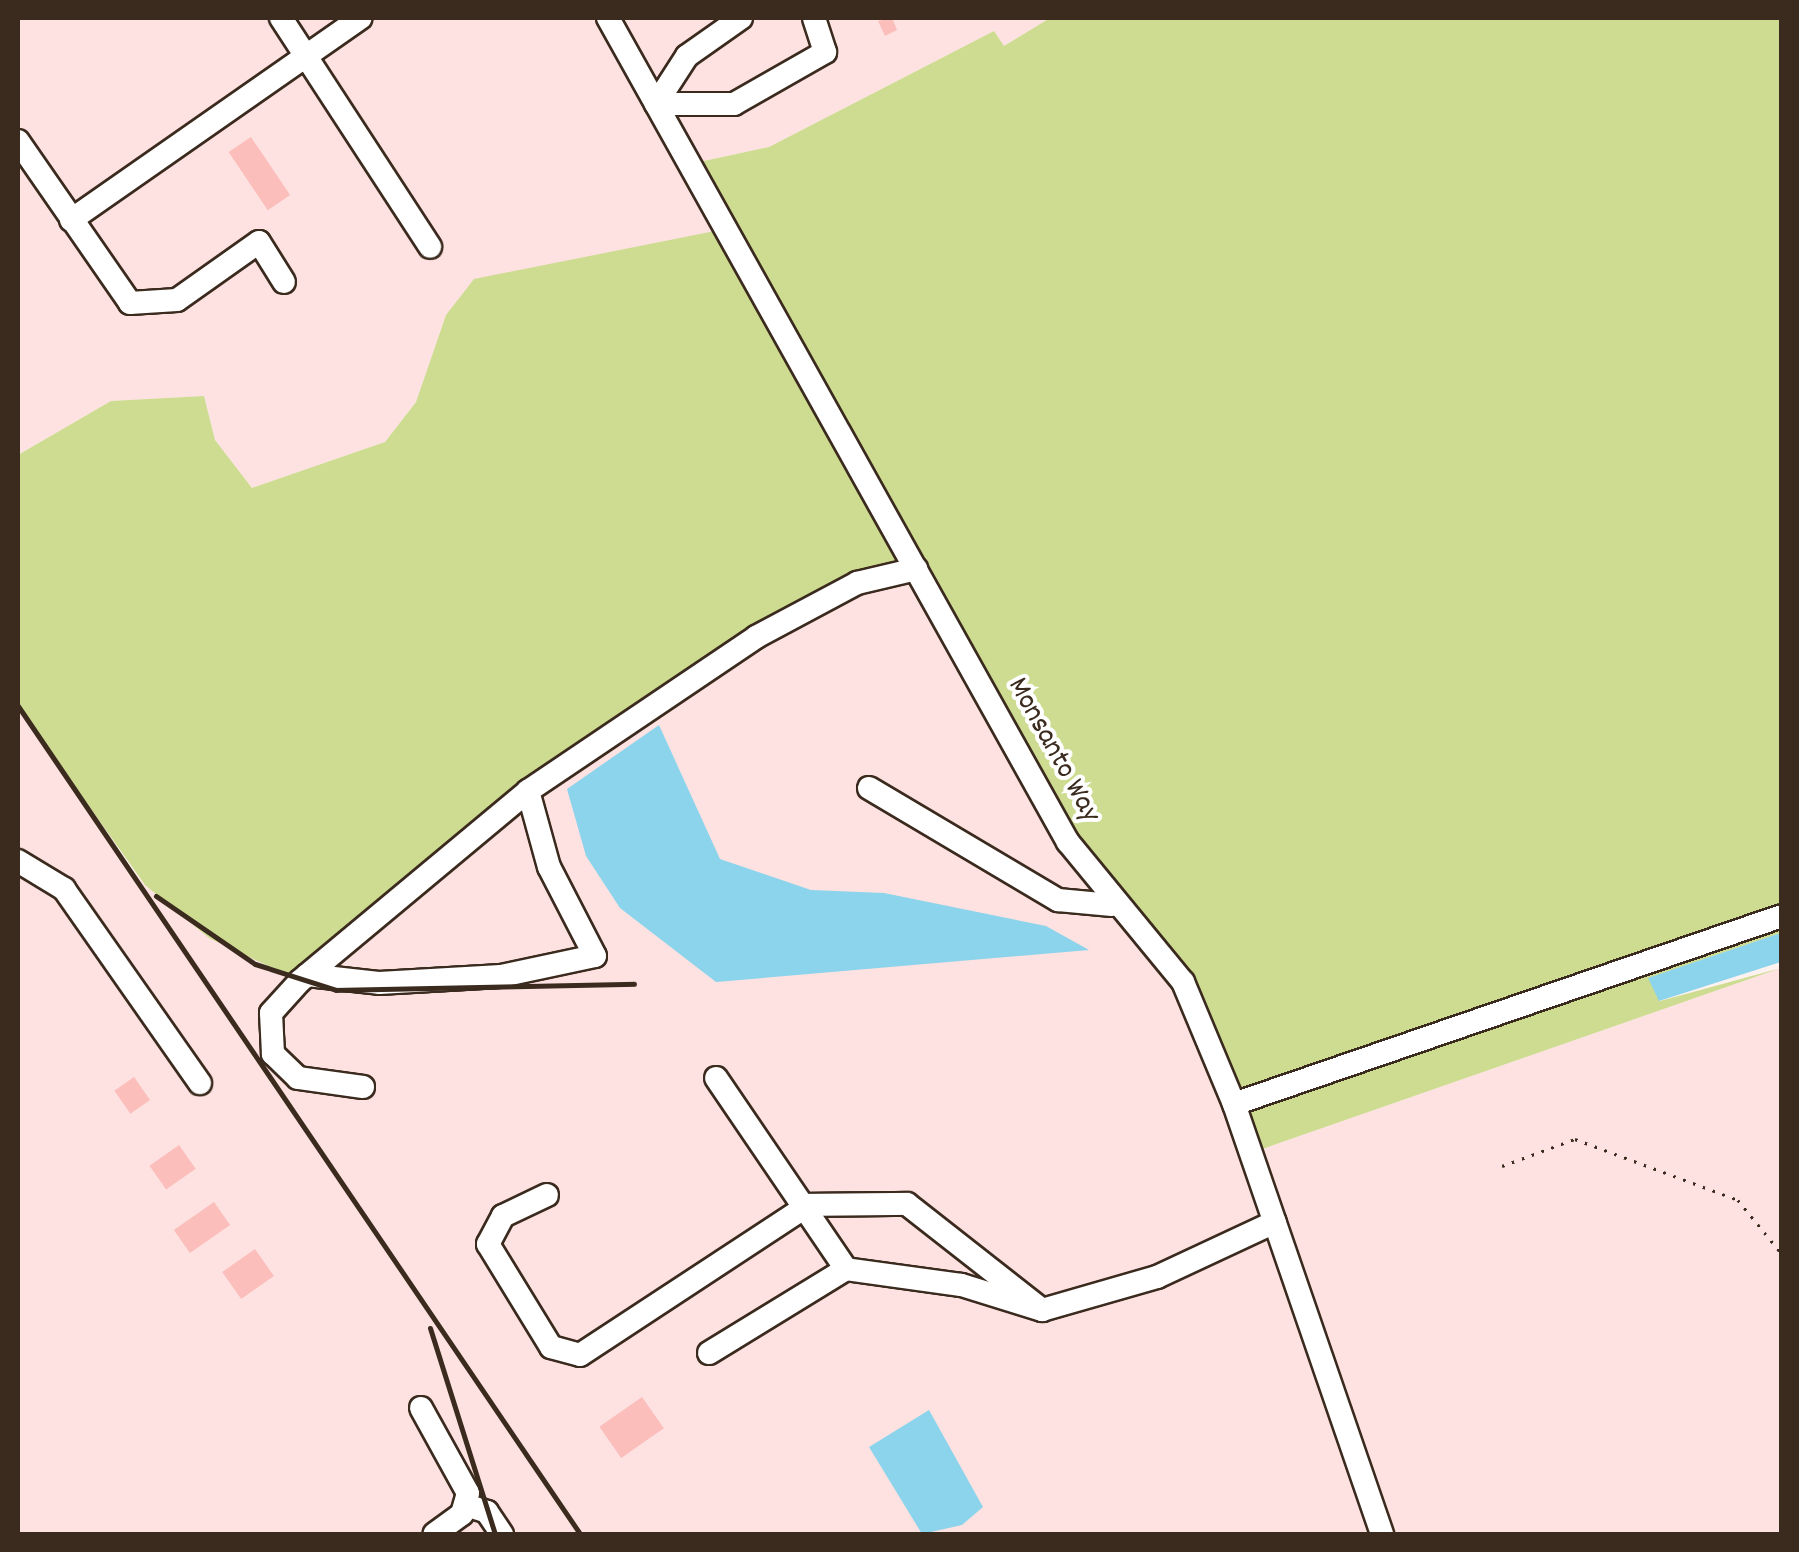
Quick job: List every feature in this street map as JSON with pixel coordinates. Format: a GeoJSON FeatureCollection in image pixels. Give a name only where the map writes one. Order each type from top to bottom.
{"type":"FeatureCollection","features":[{"type":"Feature","properties":{"kind":"street"},"geometry":{"type":"LineString","coordinates":[[282,18],[430,248]]}},
{"type":"Feature","properties":{"kind":"street"},"geometry":{"type":"LineString","coordinates":[[71,220],[361,18]]}},
{"type":"Feature","properties":{"kind":"street","name":"Monsanto Way"},"geometry":{"type":"LineString","coordinates":[[608,18],[916,569],[1112,905],[1182,982],[1234,1104],[1382,1534]]}},
{"type":"Feature","properties":{"kind":"street"},"geometry":{"type":"LineString","coordinates":[[656,104],[686,56],[741,18]]}},
{"type":"Feature","properties":{"kind":"street"},"geometry":{"type":"LineString","coordinates":[[656,104],[734,104],[824,52],[814,18]]}},
{"type":"Feature","properties":{"kind":"street"},"geometry":{"type":"LineString","coordinates":[[18,141],[130,303],[177,300],[260,242],[284,282]]}},
{"type":"Feature","properties":{"kind":"street"},"geometry":{"type":"LineString","coordinates":[[363,1086],[298,1078],[272,1054],[271,1013],[307,975],[528,791],[756,636],[858,583],[916,569]]}},
{"type":"Feature","properties":{"kind":"street"},"geometry":{"type":"LineString","coordinates":[[869,788],[1058,900],[1112,905]]}},
{"type":"Feature","properties":{"kind":"street"},"geometry":{"type":"LineString","coordinates":[[307,975],[379,983],[501,976],[595,956],[548,866],[528,791]]}},
{"type":"Feature","properties":{"kind":"street"},"geometry":{"type":"LineString","coordinates":[[18,861],[64,888],[200,1083]]}},
{"type":"Feature","properties":{"kind":"street"},"geometry":{"type":"LineString","coordinates":[[1234,1104],[1782,916]]}},
{"type":"Feature","properties":{"kind":"street"},"geometry":{"type":"LineString","coordinates":[[716,1078],[808,1205],[846,1269]]}},
{"type":"Feature","properties":{"kind":"street"},"geometry":{"type":"LineString","coordinates":[[547,1195],[503,1216],[488,1244],[551,1347],[580,1355],[808,1205],[907,1204],[1042,1310]]}},
{"type":"Feature","properties":{"kind":"street"},"geometry":{"type":"LineString","coordinates":[[709,1352],[846,1269],[961,1285],[1042,1310],[1157,1277],[1274,1222]]}},
{"type":"Feature","properties":{"kind":"street"},"geometry":{"type":"LineString","coordinates":[[421,1408],[482,1534]]}},
{"type":"Feature","properties":{"kind":"street"},"geometry":{"type":"LineString","coordinates":[[434,1534],[470,1506]]}},
{"type":"Feature","properties":{"kind":"street"},"geometry":{"type":"LineString","coordinates":[[470,1506],[487,1512],[502,1534]]}},
{"type":"Feature","properties":{"kind":"path"},"geometry":{"type":"LineString","coordinates":[[1502,1166],[1576,1139],[1738,1200],[1782,1254]]}},
{"type":"Feature","properties":{"kind":"shaded area"},"geometry":{"type":"Polygon","coordinates":[[[18,18],[608,18],[614,27],[630,18],[1050,18],[1004,46],[994,31],[769,147],[690,164],[726,228],[446,315],[416,402],[385,442],[252,488],[215,440],[204,396],[111,401],[18,455],[18,18]]]}},
{"type":"Feature","properties":{"kind":"shaded area"},"geometry":{"type":"Polygon","coordinates":[[[916,569],[1153,944],[1251,1153],[1781,968],[1781,1534],[18,1534],[18,706],[101,831],[145,885],[209,938],[528,791],[756,637],[916,569]]]}},
{"type":"Feature","properties":{"kind":"green space"},"geometry":{"type":"Polygon","coordinates":[[[1050,18],[1781,18],[1781,933],[1649,978],[1660,1001],[1781,968],[1251,1153],[1183,982],[1112,905],[916,569],[857,583],[528,791],[300,981],[209,938],[145,885],[18,706],[18,455],[111,401],[204,396],[215,440],[252,488],[385,442],[416,402],[446,315],[474,279],[725,229],[690,164],[769,147],[994,31],[1004,46],[1050,18]]]}},
{"type":"Feature","properties":{"kind":"water"},"geometry":{"type":"Polygon","coordinates":[[[659,725],[720,859],[811,890],[884,893],[1046,926],[1089,950],[716,982],[620,908],[586,856],[567,789],[659,725]]]}},
{"type":"Feature","properties":{"kind":"water"},"geometry":{"type":"Polygon","coordinates":[[[1781,933],[1781,962],[1659,1001],[1648,978],[1781,933]]]}},
{"type":"Feature","properties":{"kind":"water"},"geometry":{"type":"Polygon","coordinates":[[[929,1410],[983,1507],[962,1525],[922,1534],[869,1447],[929,1410]]]}},
{"type":"Feature","properties":{"kind":"building"},"geometry":{"type":"Polygon","coordinates":[[[892,18],[897,30],[885,36],[878,21],[892,18]]]}},
{"type":"Feature","properties":{"kind":"building"},"geometry":{"type":"Polygon","coordinates":[[[251,137],[290,195],[268,210],[229,152],[251,137]]]}},
{"type":"Feature","properties":{"kind":"building"},"geometry":{"type":"Polygon","coordinates":[[[134,1077],[150,1100],[130,1114],[114,1091],[134,1077]]]}},
{"type":"Feature","properties":{"kind":"building"},"geometry":{"type":"Polygon","coordinates":[[[179,1145],[196,1169],[166,1189],[150,1166],[179,1145]]]}},
{"type":"Feature","properties":{"kind":"building"},"geometry":{"type":"Polygon","coordinates":[[[214,1202],[230,1225],[190,1253],[174,1230],[214,1202]]]}},
{"type":"Feature","properties":{"kind":"building"},"geometry":{"type":"Polygon","coordinates":[[[255,1249],[274,1276],[241,1299],[222,1272],[255,1249]]]}},
{"type":"Feature","properties":{"kind":"building"},"geometry":{"type":"Polygon","coordinates":[[[642,1397],[664,1428],[621,1458],[599,1427],[642,1397]]]}},
{"type":"Feature","properties":{"kind":"railway"},"geometry":{"type":"LineString","coordinates":[[18,706],[580,1534]]}},
{"type":"Feature","properties":{"kind":"railway"},"geometry":{"type":"LineString","coordinates":[[156,896],[255,964],[336,990],[634,984]]}},
{"type":"Feature","properties":{"kind":"railway"},"geometry":{"type":"LineString","coordinates":[[430,1328],[495,1534]]}}]}
